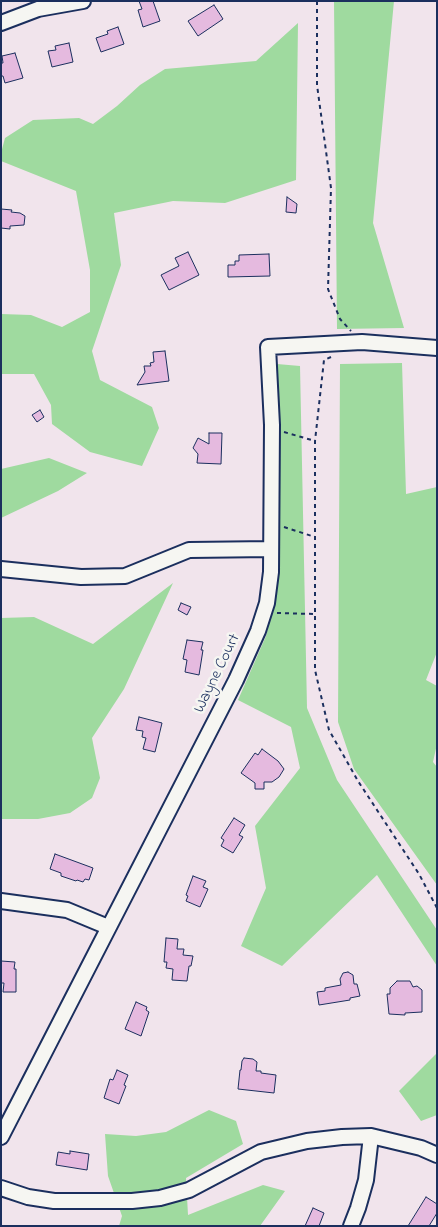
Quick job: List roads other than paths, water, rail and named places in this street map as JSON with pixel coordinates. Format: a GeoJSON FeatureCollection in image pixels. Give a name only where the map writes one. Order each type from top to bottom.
{"type":"FeatureCollection","features":[{"type":"Feature","properties":{"kind":"street"},"geometry":{"type":"LineString","coordinates":[[1,23],[37,5],[83,1]]}},
{"type":"Feature","properties":{"kind":"street","name":"Wayne Court"},"geometry":{"type":"LineString","coordinates":[[1,1137],[236,680],[258,631],[268,603],[271,549],[272,429],[268,347],[362,342],[437,348]]}},
{"type":"Feature","properties":{"kind":"street"},"geometry":{"type":"LineString","coordinates":[[1,569],[80,577],[125,576],[189,550],[271,549]]}},
{"type":"Feature","properties":{"kind":"street"},"geometry":{"type":"LineString","coordinates":[[1,901],[67,910],[108,927]]}},
{"type":"Feature","properties":{"kind":"street"},"geometry":{"type":"LineString","coordinates":[[351,1226],[366,1180],[371,1136]]}},
{"type":"Feature","properties":{"kind":"street"},"geometry":{"type":"LineString","coordinates":[[1,1188],[28,1197],[54,1201],[132,1201],[160,1198],[189,1190],[261,1152],[307,1141],[342,1137],[371,1136],[421,1148],[437,1155]]}}]}
